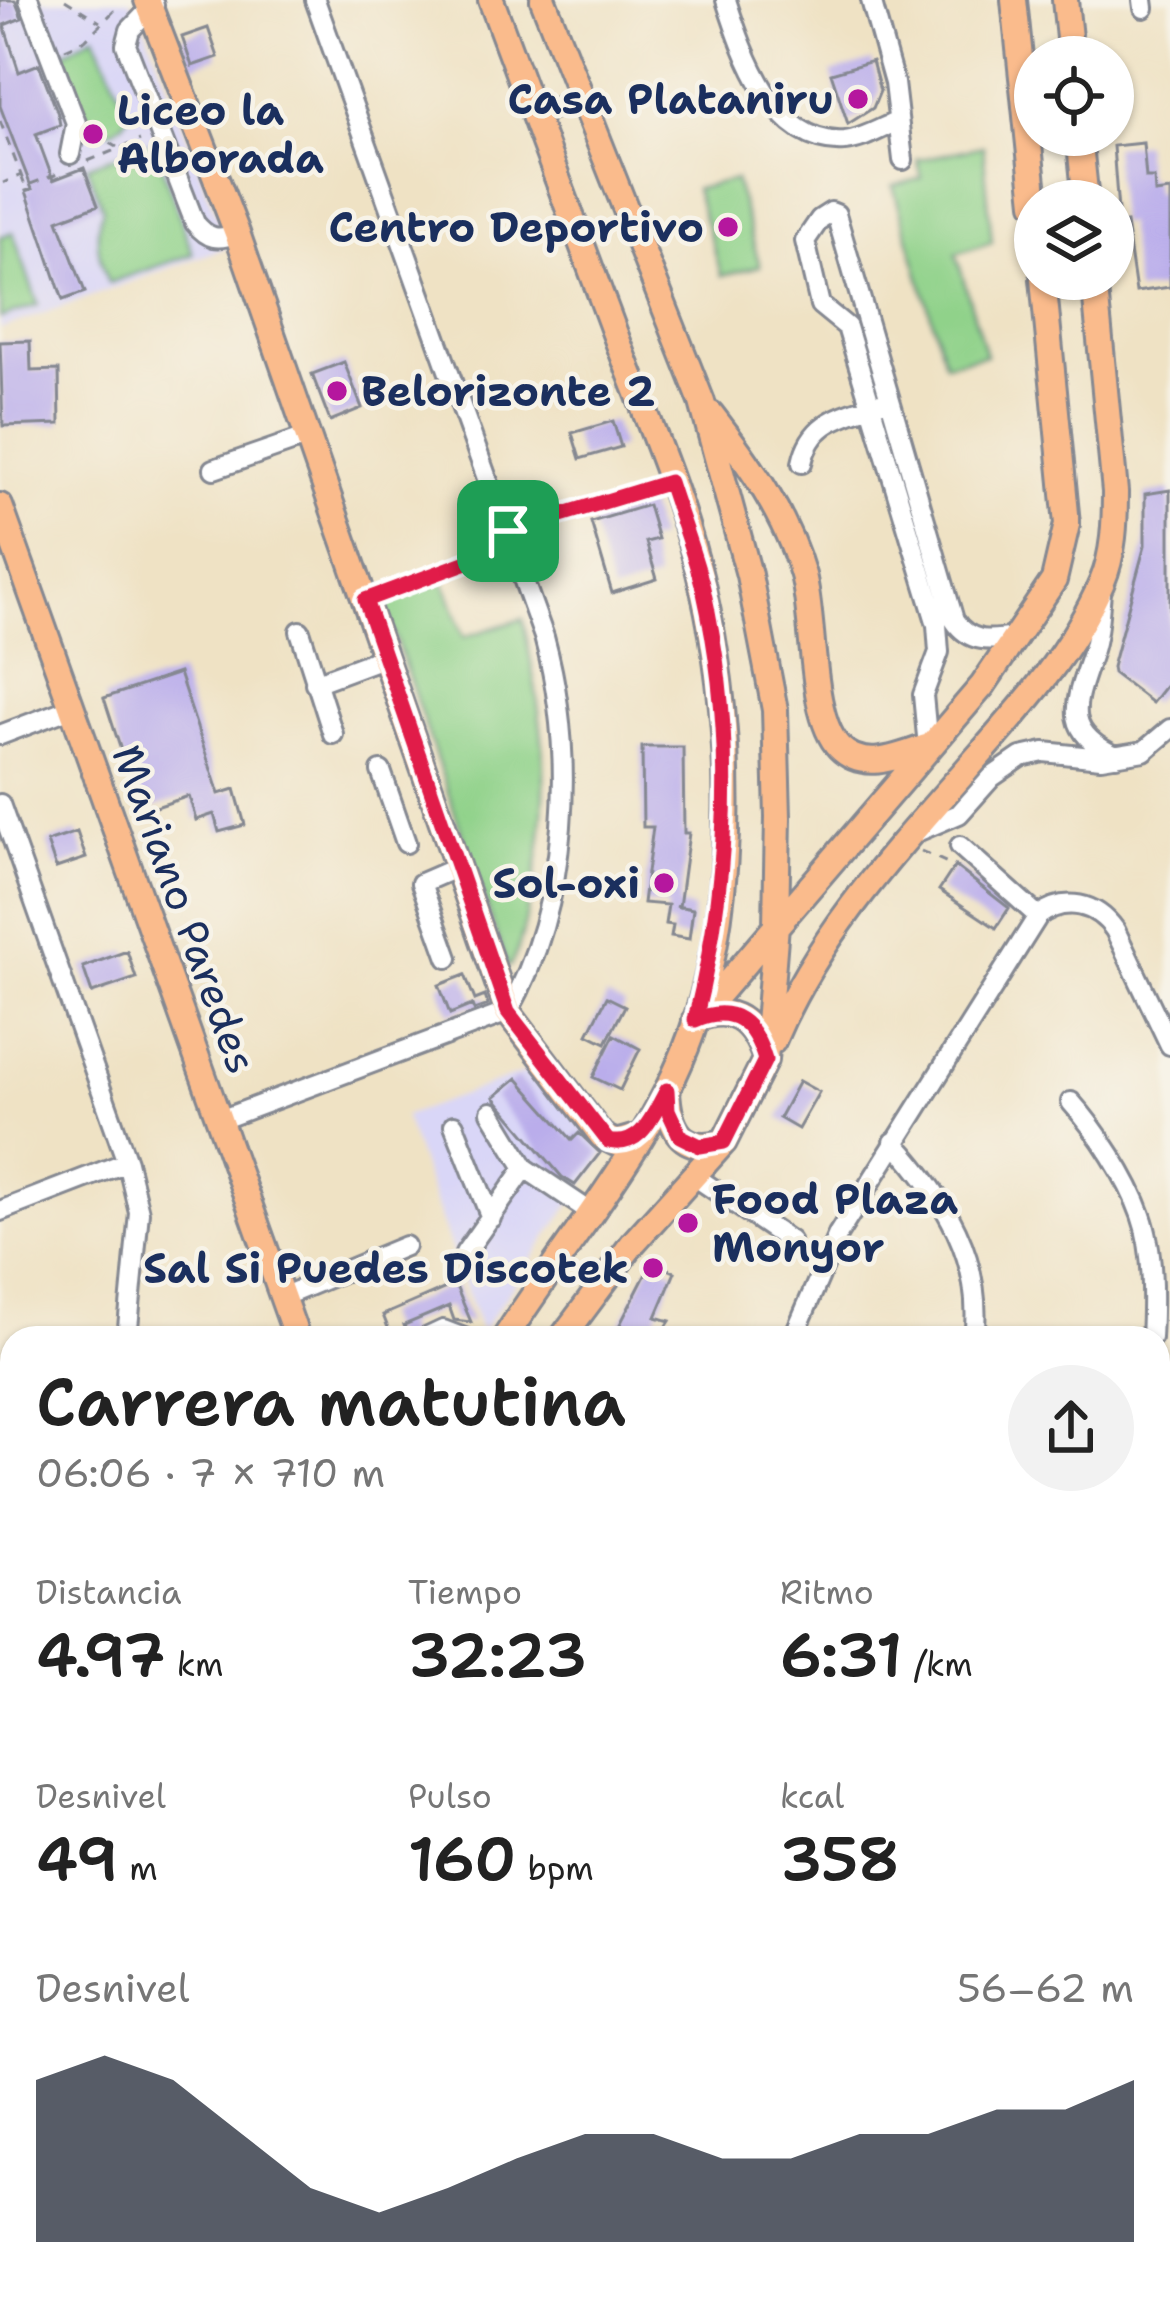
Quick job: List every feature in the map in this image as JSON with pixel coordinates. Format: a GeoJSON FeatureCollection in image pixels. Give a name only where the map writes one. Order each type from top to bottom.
{"type":"FeatureCollection","features":[{"type":"Feature","properties":{"kind":"main road"},"geometry":{"type":"LineString","coordinates":[[491,0],[669,482],[703,587],[724,713],[727,822],[712,951],[695,1020],[667,1090],[513,1326]]}},
{"type":"Feature","properties":{"kind":"main road"},"geometry":{"type":"LineString","coordinates":[[543,0],[702,402],[749,575],[775,710],[776,925],[765,1060]]}},
{"type":"Feature","properties":{"kind":"main road"},"geometry":{"type":"LineString","coordinates":[[1015,0],[1033,180]]}},
{"type":"Feature","properties":{"kind":"main road"},"geometry":{"type":"LineString","coordinates":[[1065,0],[1069,36]]}},
{"type":"Feature","properties":{"kind":"main road"},"geometry":{"type":"LineString","coordinates":[[152,3],[309,436],[508,1012],[602,1136],[616,1143],[640,1136]]}},
{"type":"Feature","properties":{"kind":"main road"},"geometry":{"type":"LineString","coordinates":[[695,1020],[983,685],[1054,580],[1067,524],[1045,300]]}},
{"type":"Feature","properties":{"kind":"main road"},"geometry":{"type":"LineString","coordinates":[[571,1326],[634,1243],[724,1142],[794,992],[832,932],[906,839],[1049,676],[1102,582],[1115,524],[1115,492],[1096,300]]}},
{"type":"Feature","properties":{"kind":"main road"},"geometry":{"type":"LineString","coordinates":[[702,402],[747,460],[776,509],[803,576],[828,732],[848,754],[866,762],[928,747]]}},
{"type":"Feature","properties":{"kind":"main road","name":"Mariano Paredes"},"geometry":{"type":"LineString","coordinates":[[0,506],[8,551],[71,708],[293,1326]]}},
{"type":"Feature","properties":{"kind":"main road"},"geometry":{"type":"LineString","coordinates":[[695,1020],[724,1012],[742,1017],[760,1042],[765,1060]]}},
{"type":"Feature","properties":{"kind":"main road"},"geometry":{"type":"LineString","coordinates":[[667,1090],[668,1110],[680,1136],[700,1146],[724,1142]]}},
{"type":"Feature","properties":{"kind":"street"},"geometry":{"type":"LineString","coordinates":[[29,0],[76,123],[70,154]]}},
{"type":"Feature","properties":{"kind":"street"},"geometry":{"type":"LineString","coordinates":[[220,1120],[508,1012],[530,969],[549,894],[564,767],[563,730],[549,657],[315,0]]}},
{"type":"Feature","properties":{"kind":"street"},"geometry":{"type":"LineString","coordinates":[[726,0],[743,54],[758,80],[807,132],[850,141],[898,121]]}},
{"type":"Feature","properties":{"kind":"street"},"geometry":{"type":"LineString","coordinates":[[871,0],[890,65],[903,160]]}},
{"type":"Feature","properties":{"kind":"street"},"geometry":{"type":"LineString","coordinates":[[152,3],[130,30],[126,44],[195,223],[221,240],[237,233]]}},
{"type":"Feature","properties":{"kind":"street"},"geometry":{"type":"LineString","coordinates":[[534,115],[581,99]]}},
{"type":"Feature","properties":{"kind":"street"},"geometry":{"type":"LineString","coordinates":[[880,403],[868,322],[836,214],[831,212],[820,219],[805,242],[820,305],[847,327],[880,403],[930,570],[939,634],[936,663],[922,695],[928,747]]}},
{"type":"Feature","properties":{"kind":"street"},"geometry":{"type":"LineString","coordinates":[[847,327],[868,322]]}},
{"type":"Feature","properties":{"kind":"street"},"geometry":{"type":"LineString","coordinates":[[802,463],[815,430],[880,403]]}},
{"type":"Feature","properties":{"kind":"street"},"geometry":{"type":"LineString","coordinates":[[214,469],[309,436]]}},
{"type":"Feature","properties":{"kind":"street"},"geometry":{"type":"LineString","coordinates":[[930,570],[964,634],[982,640],[1016,637]]}},
{"type":"Feature","properties":{"kind":"street"},"geometry":{"type":"LineString","coordinates":[[1102,582],[1096,640],[1078,692],[1076,714],[1089,740],[1116,756]]}},
{"type":"Feature","properties":{"kind":"street"},"geometry":{"type":"LineString","coordinates":[[300,631],[333,734]]}},
{"type":"Feature","properties":{"kind":"street"},"geometry":{"type":"LineString","coordinates":[[315,683],[385,657]]}},
{"type":"Feature","properties":{"kind":"street"},"geometry":{"type":"LineString","coordinates":[[0,735],[71,708]]}},
{"type":"Feature","properties":{"kind":"street"},"geometry":{"type":"LineString","coordinates":[[906,839],[959,814],[992,777],[1021,758],[1044,752],[1088,759],[1144,751],[1170,729]]}},
{"type":"Feature","properties":{"kind":"street"},"geometry":{"type":"LineString","coordinates":[[381,771],[406,843]]}},
{"type":"Feature","properties":{"kind":"street"},"geometry":{"type":"LineString","coordinates":[[394,804],[430,788]]}},
{"type":"Feature","properties":{"kind":"street"},"geometry":{"type":"LineString","coordinates":[[0,804],[127,1162],[139,1212],[128,1326]]}},
{"type":"Feature","properties":{"kind":"street"},"geometry":{"type":"LineString","coordinates":[[956,855],[1038,916]]}},
{"type":"Feature","properties":{"kind":"street"},"geometry":{"type":"LineString","coordinates":[[448,958],[421,883],[458,867]]}},
{"type":"Feature","properties":{"kind":"street"},"geometry":{"type":"LineString","coordinates":[[798,1326],[838,1234],[1038,916],[1067,904],[1101,914],[1115,930],[1170,1045]]}},
{"type":"Feature","properties":{"kind":"street"},"geometry":{"type":"LineString","coordinates":[[1071,1102],[1094,1128],[1142,1215],[1151,1326]]}},
{"type":"Feature","properties":{"kind":"street"},"geometry":{"type":"LineString","coordinates":[[491,1112],[525,1168],[590,1211]]}},
{"type":"Feature","properties":{"kind":"street"},"geometry":{"type":"LineString","coordinates":[[454,1125],[490,1218]]}},
{"type":"Feature","properties":{"kind":"street"},"geometry":{"type":"LineString","coordinates":[[893,1142],[923,1175],[957,1228],[974,1294],[974,1326]]}},
{"type":"Feature","properties":{"kind":"street"},"geometry":{"type":"LineString","coordinates":[[0,1210],[127,1162]]}},
{"type":"Feature","properties":{"kind":"street"},"geometry":{"type":"LineString","coordinates":[[465,1253],[525,1168]]}},
{"type":"Feature","properties":{"kind":"street"},"geometry":{"type":"LineString","coordinates":[[694,1175],[790,1241]]}},
{"type":"Feature","properties":{"kind":"street"},"geometry":{"type":"LineString","coordinates":[[282,1297],[405,1246]]}},
{"type":"Feature","properties":{"kind":"path"},"geometry":{"type":"LineString","coordinates":[[65,0],[102,22]]}},
{"type":"Feature","properties":{"kind":"path"},"geometry":{"type":"LineString","coordinates":[[49,54],[80,44],[114,11],[130,30]]}},
{"type":"Feature","properties":{"kind":"path"},"geometry":{"type":"LineString","coordinates":[[0,121],[21,175],[3,183]]}},
{"type":"Feature","properties":{"kind":"path"},"geometry":{"type":"LineString","coordinates":[[76,123],[119,148]]}},
{"type":"Feature","properties":{"kind":"path"},"geometry":{"type":"LineString","coordinates":[[365,600],[510,538],[669,482]]}},
{"type":"Feature","properties":{"kind":"path"},"geometry":{"type":"LineString","coordinates":[[906,839],[956,855]]}},
{"type":"Feature","properties":{"kind":"shaded area","name":"Liceo la Alborada"},"geometry":{"type":"Polygon","coordinates":[[[0,0],[130,0],[147,31],[228,247],[0,329],[0,0]]]}},
{"type":"Feature","properties":{"kind":"shaded area"},"geometry":{"type":"Polygon","coordinates":[[[534,1069],[606,1153],[485,1326],[479,1326],[404,1116],[534,1069]]]}},
{"type":"Feature","properties":{"kind":"green space"},"geometry":{"type":"Polygon","coordinates":[[[95,35],[129,114],[111,131],[91,126],[60,55],[95,35]]]}},
{"type":"Feature","properties":{"kind":"green space"},"geometry":{"type":"Polygon","coordinates":[[[153,142],[193,254],[108,283],[98,246],[103,209],[87,166],[153,142]]]}},
{"type":"Feature","properties":{"kind":"green space"},"geometry":{"type":"Polygon","coordinates":[[[983,146],[992,242],[956,254],[986,355],[945,363],[893,186],[922,178],[917,160],[983,146]]]}},
{"type":"Feature","properties":{"kind":"green space","name":"Centro Deportivo"},"geometry":{"type":"Polygon","coordinates":[[[735,180],[760,266],[722,276],[695,189],[735,180]]]}},
{"type":"Feature","properties":{"kind":"green space"},"geometry":{"type":"Polygon","coordinates":[[[13,232],[38,305],[0,318],[0,237],[13,232]]]}},
{"type":"Feature","properties":{"kind":"green space"},"geometry":{"type":"Polygon","coordinates":[[[444,581],[464,637],[523,619],[536,692],[544,756],[543,821],[525,923],[510,966],[383,602],[444,581]]]}},
{"type":"Feature","properties":{"kind":"building"},"geometry":{"type":"Polygon","coordinates":[[[0,0],[15,0],[22,18],[4,25],[19,72],[39,64],[58,114],[60,125],[36,134],[53,180],[84,168],[98,205],[58,220],[85,292],[63,300],[26,191],[32,189],[0,106],[0,0]]]}},
{"type":"Feature","properties":{"kind":"building"},"geometry":{"type":"Polygon","coordinates":[[[208,28],[218,57],[192,66],[182,37],[208,28]]]}},
{"type":"Feature","properties":{"kind":"building","name":"Casa Plataniru"},"geometry":{"type":"Polygon","coordinates":[[[872,61],[880,91],[873,108],[848,124],[831,73],[872,61]]]}},
{"type":"Feature","properties":{"kind":"building"},"geometry":{"type":"Polygon","coordinates":[[[1143,143],[1146,178],[1154,178],[1155,193],[1170,191],[1170,287],[1136,292],[1134,180],[1116,180],[1114,156],[1134,156],[1134,144],[1143,143]]]}},
{"type":"Feature","properties":{"kind":"building"},"geometry":{"type":"Polygon","coordinates":[[[30,341],[31,371],[59,370],[60,424],[3,426],[0,342],[30,341]]]}},
{"type":"Feature","properties":{"kind":"building","name":"Belorizonte 2"},"geometry":{"type":"Polygon","coordinates":[[[344,362],[362,408],[330,421],[312,374],[344,362]]]}},
{"type":"Feature","properties":{"kind":"building"},"geometry":{"type":"Polygon","coordinates":[[[613,421],[621,447],[580,459],[572,433],[613,421]]]}},
{"type":"Feature","properties":{"kind":"building"},"geometry":{"type":"Polygon","coordinates":[[[1170,490],[1170,680],[1152,703],[1113,673],[1112,667],[1145,545],[1145,494],[1170,490]]]}},
{"type":"Feature","properties":{"kind":"building"},"geometry":{"type":"Polygon","coordinates":[[[648,505],[658,539],[646,542],[657,579],[612,593],[591,522],[648,505]]]}},
{"type":"Feature","properties":{"kind":"building"},"geometry":{"type":"Polygon","coordinates":[[[179,673],[219,794],[235,789],[245,825],[219,832],[214,814],[196,820],[189,796],[141,812],[104,698],[179,673]]]}},
{"type":"Feature","properties":{"kind":"building"},"geometry":{"type":"Polygon","coordinates":[[[642,747],[683,747],[684,833],[689,833],[679,907],[693,909],[689,939],[671,936],[673,925],[665,924],[668,905],[643,903],[653,827],[643,827],[642,747]]]}},
{"type":"Feature","properties":{"kind":"building"},"geometry":{"type":"Polygon","coordinates":[[[77,832],[86,858],[56,868],[47,842],[77,832]]]}},
{"type":"Feature","properties":{"kind":"building"},"geometry":{"type":"Polygon","coordinates":[[[955,866],[1009,908],[996,928],[939,890],[955,866]]]}},
{"type":"Feature","properties":{"kind":"building"},"geometry":{"type":"Polygon","coordinates":[[[127,951],[136,978],[92,993],[83,967],[127,951]]]}},
{"type":"Feature","properties":{"kind":"building"},"geometry":{"type":"Polygon","coordinates":[[[465,975],[475,1000],[485,996],[488,1005],[474,1010],[472,1005],[450,1014],[439,985],[465,975]]]}},
{"type":"Feature","properties":{"kind":"building"},"geometry":{"type":"Polygon","coordinates":[[[607,997],[625,1006],[606,1043],[588,1034],[607,997]]]}},
{"type":"Feature","properties":{"kind":"building"},"geometry":{"type":"Polygon","coordinates":[[[614,1035],[640,1049],[620,1090],[593,1077],[614,1035]]]}},
{"type":"Feature","properties":{"kind":"building"},"geometry":{"type":"Polygon","coordinates":[[[517,1078],[572,1140],[579,1133],[600,1153],[575,1185],[562,1177],[494,1097],[517,1078]]]}},
{"type":"Feature","properties":{"kind":"building"},"geometry":{"type":"Polygon","coordinates":[[[799,1081],[819,1092],[798,1129],[779,1118],[799,1081]]]}},
{"type":"Feature","properties":{"kind":"building"},"geometry":{"type":"Polygon","coordinates":[[[652,1262],[675,1272],[656,1317],[670,1321],[667,1326],[619,1326],[652,1262]]]}},
{"type":"Feature","properties":{"kind":"building"},"geometry":{"type":"Polygon","coordinates":[[[455,1284],[471,1322],[454,1320],[449,1306],[404,1326],[387,1326],[383,1315],[455,1284]]]}},
{"type":"Feature","properties":{"kind":"place","name":"Casa Plataniru"},"geometry":{"type":"Point","coordinates":[858,99]}},
{"type":"Feature","properties":{"kind":"place","name":"Liceo la Alborada"},"geometry":{"type":"Point","coordinates":[93,134]}},
{"type":"Feature","properties":{"kind":"place","name":"Centro Deportivo"},"geometry":{"type":"Point","coordinates":[728,227]}},
{"type":"Feature","properties":{"kind":"place","name":"Belorizonte 2"},"geometry":{"type":"Point","coordinates":[337,391]}},
{"type":"Feature","properties":{"kind":"place","name":"Sol-oxi"},"geometry":{"type":"Point","coordinates":[664,883]}},
{"type":"Feature","properties":{"kind":"place","name":"Food Plaza Monyor"},"geometry":{"type":"Point","coordinates":[688,1223]}},
{"type":"Feature","properties":{"kind":"place","name":"Sal Si Puedes Discotek"},"geometry":{"type":"Point","coordinates":[653,1268]}},
{"type":"Feature","properties":{"kind":"route"},"geometry":{"type":"LineString","coordinates":[[669,482],[703,587],[724,713],[727,822],[712,951],[695,1020],[724,1012],[742,1017],[760,1042],[765,1060],[724,1142],[700,1146],[680,1136],[668,1110],[667,1090],[640,1136],[625,1142],[608,1141],[508,1012],[365,600],[513,545],[508,531],[669,482]]}}]}
